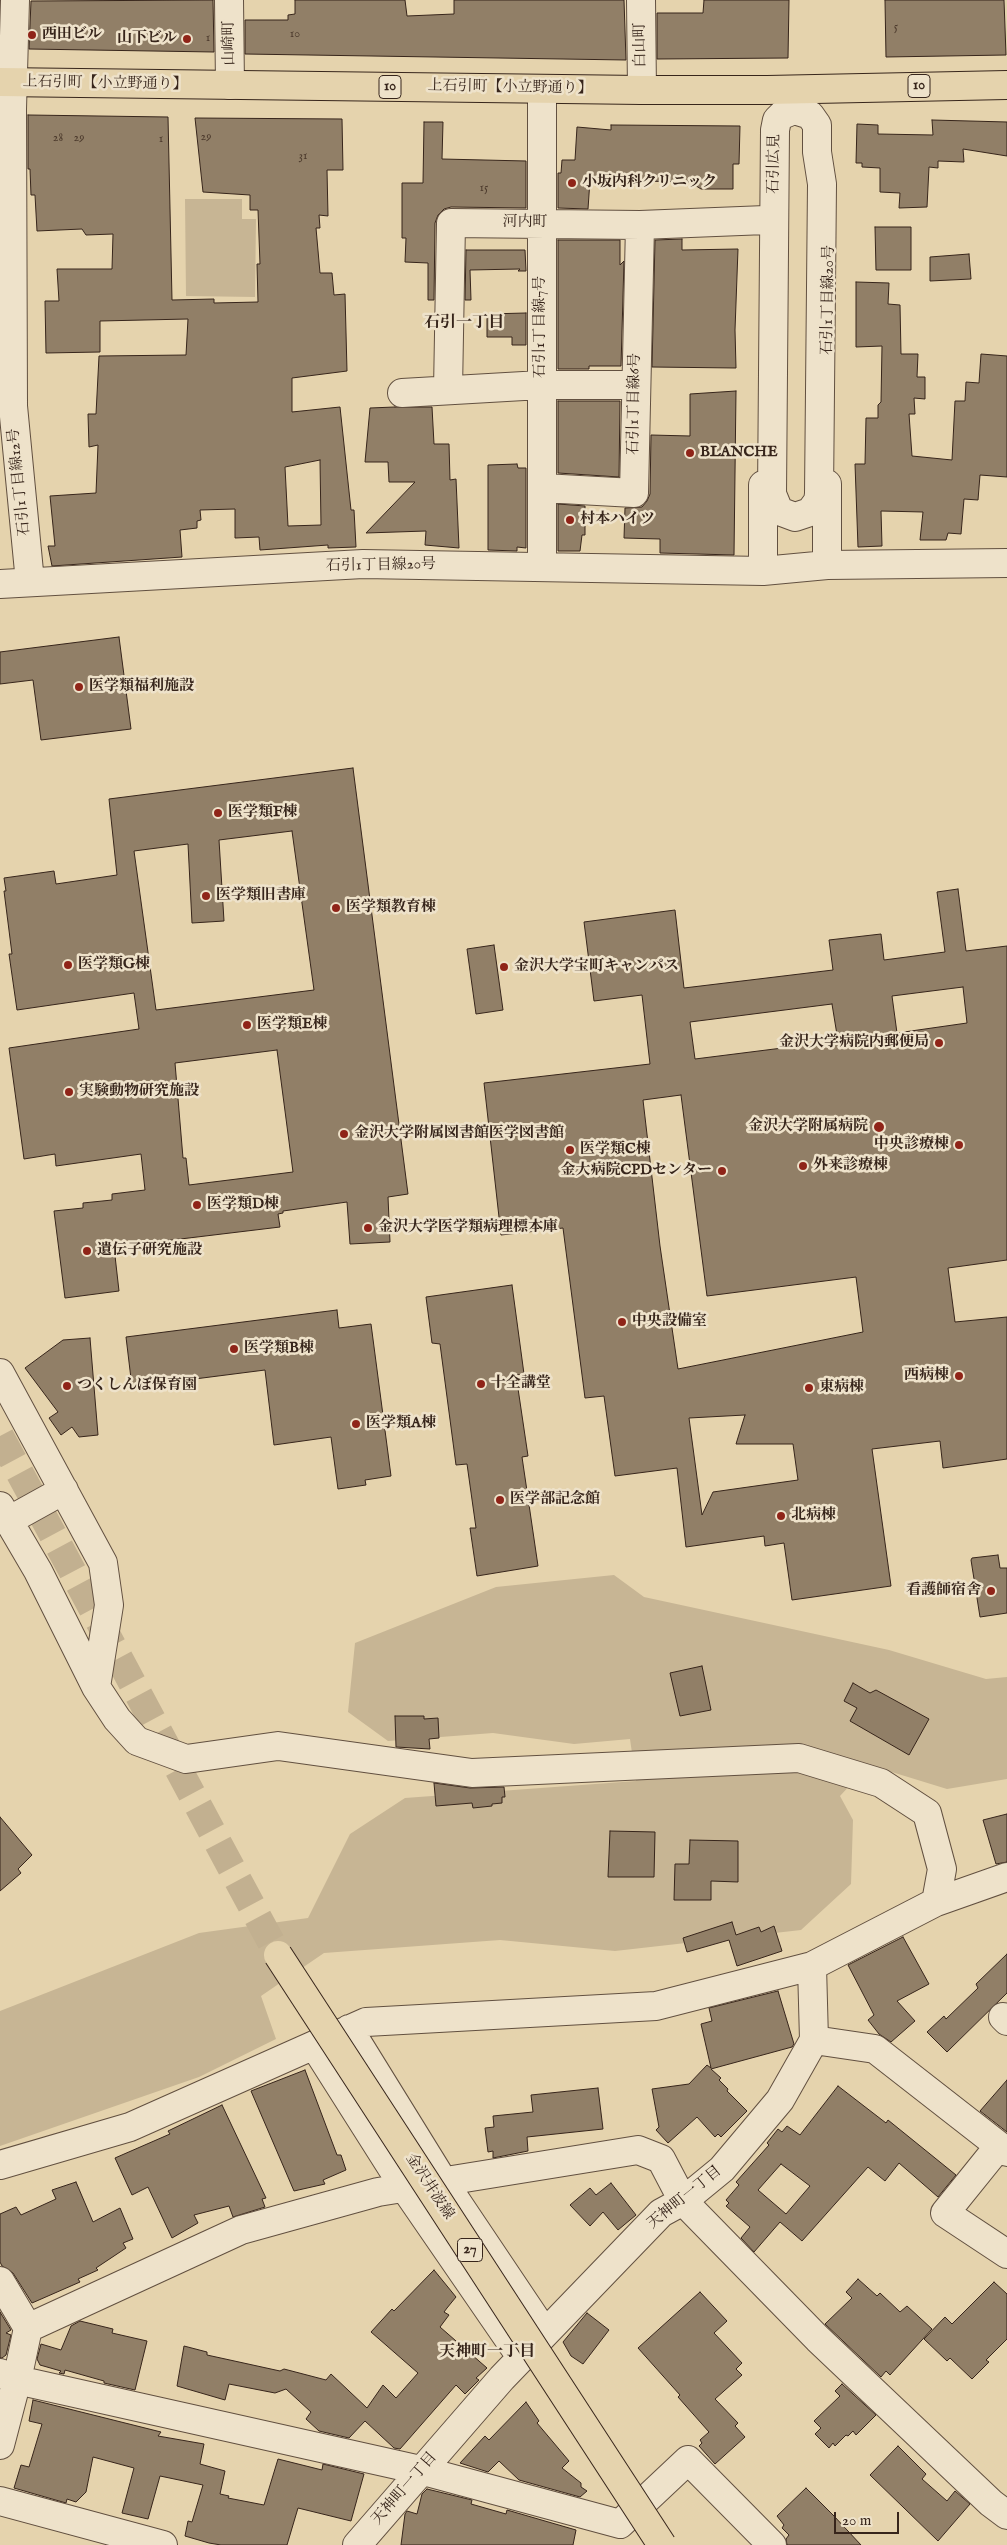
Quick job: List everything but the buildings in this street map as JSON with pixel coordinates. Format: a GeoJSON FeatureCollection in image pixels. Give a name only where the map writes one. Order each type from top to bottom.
{"type":"FeatureCollection","features":[{"type":"Feature","properties":{"kind":"main road","name":"上石引町【小立野通り】"},"geometry":{"type":"LineString","coordinates":[[6,82],[642,90],[767,90],[831,87],[1007,85]]}},
{"type":"Feature","properties":{"kind":"main road","name":"金沢井波線"},"geometry":{"type":"LineString","coordinates":[[278,1955],[662,2545]]}},
{"type":"Feature","properties":{"kind":"street","name":"石引1丁目線12号"},"geometry":{"type":"LineString","coordinates":[[15,0],[6,82],[6,183],[13,406],[30,582]]}},
{"type":"Feature","properties":{"kind":"street","name":"山崎町"},"geometry":{"type":"LineString","coordinates":[[229,0],[230,85]]}},
{"type":"Feature","properties":{"kind":"street","name":"白山町"},"geometry":{"type":"LineString","coordinates":[[641,0],[642,90]]}},
{"type":"Feature","properties":{"kind":"street","name":"石引1丁目線20号"},"geometry":{"type":"LineString","coordinates":[[0,584],[364,564],[763,570],[827,565],[823,504],[831,87]]}},
{"type":"Feature","properties":{"kind":"street","name":"石引1丁目線7号"},"geometry":{"type":"LineString","coordinates":[[542,89],[542,566]]}},
{"type":"Feature","properties":{"kind":"street"},"geometry":{"type":"LineString","coordinates":[[763,570],[767,90]]}},
{"type":"Feature","properties":{"kind":"street","name":"石引広見"},"geometry":{"type":"LineString","coordinates":[[794,110],[806,112],[817,125],[817,152],[822,184],[823,504],[818,502],[810,512],[795,518],[779,510],[772,494],[775,130],[777,120],[782,115],[794,110]]}},
{"type":"Feature","properties":{"kind":"street","name":"河内町"},"geometry":{"type":"LineString","coordinates":[[448,390],[451,223],[640,224],[766,220]]}},
{"type":"Feature","properties":{"kind":"street","name":"石引1丁目線6号"},"geometry":{"type":"LineString","coordinates":[[543,488],[634,493],[634,385],[640,224]]}},
{"type":"Feature","properties":{"kind":"street"},"geometry":{"type":"LineString","coordinates":[[402,393],[541,385],[634,385]]}},
{"type":"Feature","properties":{"kind":"street"},"geometry":{"type":"LineString","coordinates":[[763,512],[782,529],[796,533],[810,529],[823,504]]}},
{"type":"Feature","properties":{"kind":"street"},"geometry":{"type":"LineString","coordinates":[[827,565],[1007,563]]}},
{"type":"Feature","properties":{"kind":"street"},"geometry":{"type":"LineString","coordinates":[[0,1373],[103,1563],[109,1605],[96,1687]]}},
{"type":"Feature","properties":{"kind":"street"},"geometry":{"type":"LineString","coordinates":[[64,1490],[4,1514],[38,1570],[96,1687],[117,1719],[137,1742],[186,1759],[278,1746],[472,1773],[800,1758],[881,1783],[927,1813],[942,1869],[936,1902]]}},
{"type":"Feature","properties":{"kind":"street"},"geometry":{"type":"LineString","coordinates":[[0,2165],[130,2127],[366,2022],[656,2006],[812,1966],[936,1902],[1007,1877]]}},
{"type":"Feature","properties":{"kind":"street"},"geometry":{"type":"LineString","coordinates":[[812,1966],[814,2040],[875,2049],[1003,2149],[945,2213],[1007,2254]]}},
{"type":"Feature","properties":{"kind":"street"},"geometry":{"type":"LineString","coordinates":[[349,2029],[443,2181],[545,2333]]}},
{"type":"Feature","properties":{"kind":"street","name":"天神町一丁目"},"geometry":{"type":"LineString","coordinates":[[357,2545],[420,2470],[521,2358],[661,2213],[683,2201],[722,2169],[780,2100],[814,2040]]}},
{"type":"Feature","properties":{"kind":"street"},"geometry":{"type":"LineString","coordinates":[[314,2045],[404,2187],[521,2358]]}},
{"type":"Feature","properties":{"kind":"street"},"geometry":{"type":"LineString","coordinates":[[0,2445],[9,2376],[28,2328],[241,2230],[378,2192],[638,2150],[661,2160],[683,2201],[818,2339],[990,2503],[1007,2515]]}},
{"type":"Feature","properties":{"kind":"street"},"geometry":{"type":"LineString","coordinates":[[0,2281],[28,2328]]}},
{"type":"Feature","properties":{"kind":"street"},"geometry":{"type":"LineString","coordinates":[[9,2376],[420,2470],[620,2524],[688,2460],[772,2545]]}},
{"type":"Feature","properties":{"kind":"street"},"geometry":{"type":"LineString","coordinates":[[0,2502],[163,2545]]}},
{"type":"Feature","properties":{"kind":"shaded area"},"geometry":{"type":"Polygon","coordinates":[[[185,199],[242,199],[242,219],[256,219],[255,297],[186,296],[185,199]]]}},
{"type":"Feature","properties":{"kind":"shaded area"},"geometry":{"type":"Polygon","coordinates":[[[614,1575],[644,1597],[889,1650],[986,1679],[1007,1677],[1007,1779],[947,1789],[869,1765],[840,1796],[853,1820],[851,1884],[801,1930],[615,1951],[500,1940],[324,1953],[261,1996],[276,2039],[199,2077],[0,2146],[0,2011],[199,1933],[308,1918],[350,1834],[405,1798],[636,1781],[630,1739],[574,1744],[493,1733],[388,1741],[348,1712],[355,1643],[496,1587],[614,1575]]]}},
{"type":"Feature","properties":{"kind":"tunnel"},"geometry":{"type":"LineString","coordinates":[[0,1436],[278,1955]]}},
{"type":"Feature","properties":{"kind":"place","name":"西田ビル"},"geometry":{"type":"Point","coordinates":[32,35]}},
{"type":"Feature","properties":{"kind":"place","name":"山下ビル"},"geometry":{"type":"Point","coordinates":[187,39]}},
{"type":"Feature","properties":{"kind":"place","name":"小坂内科クリニック"},"geometry":{"type":"Point","coordinates":[572,183]}},
{"type":"Feature","properties":{"kind":"place","name":"BLANCHE"},"geometry":{"type":"Point","coordinates":[690,453]}},
{"type":"Feature","properties":{"kind":"place","name":"村本ハイツ"},"geometry":{"type":"Point","coordinates":[570,520]}},
{"type":"Feature","properties":{"kind":"place","name":"医学類福利施設"},"geometry":{"type":"Point","coordinates":[79,687]}},
{"type":"Feature","properties":{"kind":"place","name":"医学類F棟"},"geometry":{"type":"Point","coordinates":[218,813]}},
{"type":"Feature","properties":{"kind":"place","name":"医学類旧書庫"},"geometry":{"type":"Point","coordinates":[206,896]}},
{"type":"Feature","properties":{"kind":"place","name":"医学類教育棟"},"geometry":{"type":"Point","coordinates":[336,908]}},
{"type":"Feature","properties":{"kind":"place","name":"医学類G棟"},"geometry":{"type":"Point","coordinates":[68,965]}},
{"type":"Feature","properties":{"kind":"place","name":"金沢大学宝町キャンパス"},"geometry":{"type":"Point","coordinates":[504,967]}},
{"type":"Feature","properties":{"kind":"place","name":"医学類E棟"},"geometry":{"type":"Point","coordinates":[247,1025]}},
{"type":"Feature","properties":{"kind":"place","name":"金沢大学病院内郵便局"},"geometry":{"type":"Point","coordinates":[939,1043]}},
{"type":"Feature","properties":{"kind":"place","name":"実験動物研究施設"},"geometry":{"type":"Point","coordinates":[69,1092]}},
{"type":"Feature","properties":{"kind":"place","name":"金沢大学附属病院"},"geometry":{"type":"Point","coordinates":[879,1127]}},
{"type":"Feature","properties":{"kind":"place","name":"金沢大学附属図書館医学図書館"},"geometry":{"type":"Point","coordinates":[344,1134]}},
{"type":"Feature","properties":{"kind":"place","name":"中央診療棟"},"geometry":{"type":"Point","coordinates":[959,1145]}},
{"type":"Feature","properties":{"kind":"place","name":"医学類C棟"},"geometry":{"type":"Point","coordinates":[570,1150]}},
{"type":"Feature","properties":{"kind":"place","name":"外来診療棟"},"geometry":{"type":"Point","coordinates":[803,1166]}},
{"type":"Feature","properties":{"kind":"place","name":"金大病院CPDセンター"},"geometry":{"type":"Point","coordinates":[722,1171]}},
{"type":"Feature","properties":{"kind":"place","name":"医学類D棟"},"geometry":{"type":"Point","coordinates":[197,1205]}},
{"type":"Feature","properties":{"kind":"place","name":"金沢大学医学類病理標本庫"},"geometry":{"type":"Point","coordinates":[368,1228]}},
{"type":"Feature","properties":{"kind":"place","name":"遺伝子研究施設"},"geometry":{"type":"Point","coordinates":[87,1251]}},
{"type":"Feature","properties":{"kind":"place","name":"中央設備室"},"geometry":{"type":"Point","coordinates":[622,1322]}},
{"type":"Feature","properties":{"kind":"place","name":"医学類B棟"},"geometry":{"type":"Point","coordinates":[234,1349]}},
{"type":"Feature","properties":{"kind":"place","name":"西病棟"},"geometry":{"type":"Point","coordinates":[959,1376]}},
{"type":"Feature","properties":{"kind":"place","name":"十全講堂"},"geometry":{"type":"Point","coordinates":[481,1384]}},
{"type":"Feature","properties":{"kind":"place","name":"つくしんぼ保育園"},"geometry":{"type":"Point","coordinates":[67,1386]}},
{"type":"Feature","properties":{"kind":"place","name":"東病棟"},"geometry":{"type":"Point","coordinates":[809,1388]}},
{"type":"Feature","properties":{"kind":"place","name":"医学類A棟"},"geometry":{"type":"Point","coordinates":[356,1424]}},
{"type":"Feature","properties":{"kind":"place","name":"医学部記念館"},"geometry":{"type":"Point","coordinates":[500,1500]}},
{"type":"Feature","properties":{"kind":"place","name":"北病棟"},"geometry":{"type":"Point","coordinates":[781,1516]}},
{"type":"Feature","properties":{"kind":"place","name":"看護師宿舎"},"geometry":{"type":"Point","coordinates":[991,1591]}},
{"type":"Feature","properties":{"kind":"district","name":"石引一丁目"},"geometry":{"type":"Point","coordinates":[464,324]}},
{"type":"Feature","properties":{"kind":"district","name":"天神町一丁目"},"geometry":{"type":"Point","coordinates":[487,2353]}}]}
